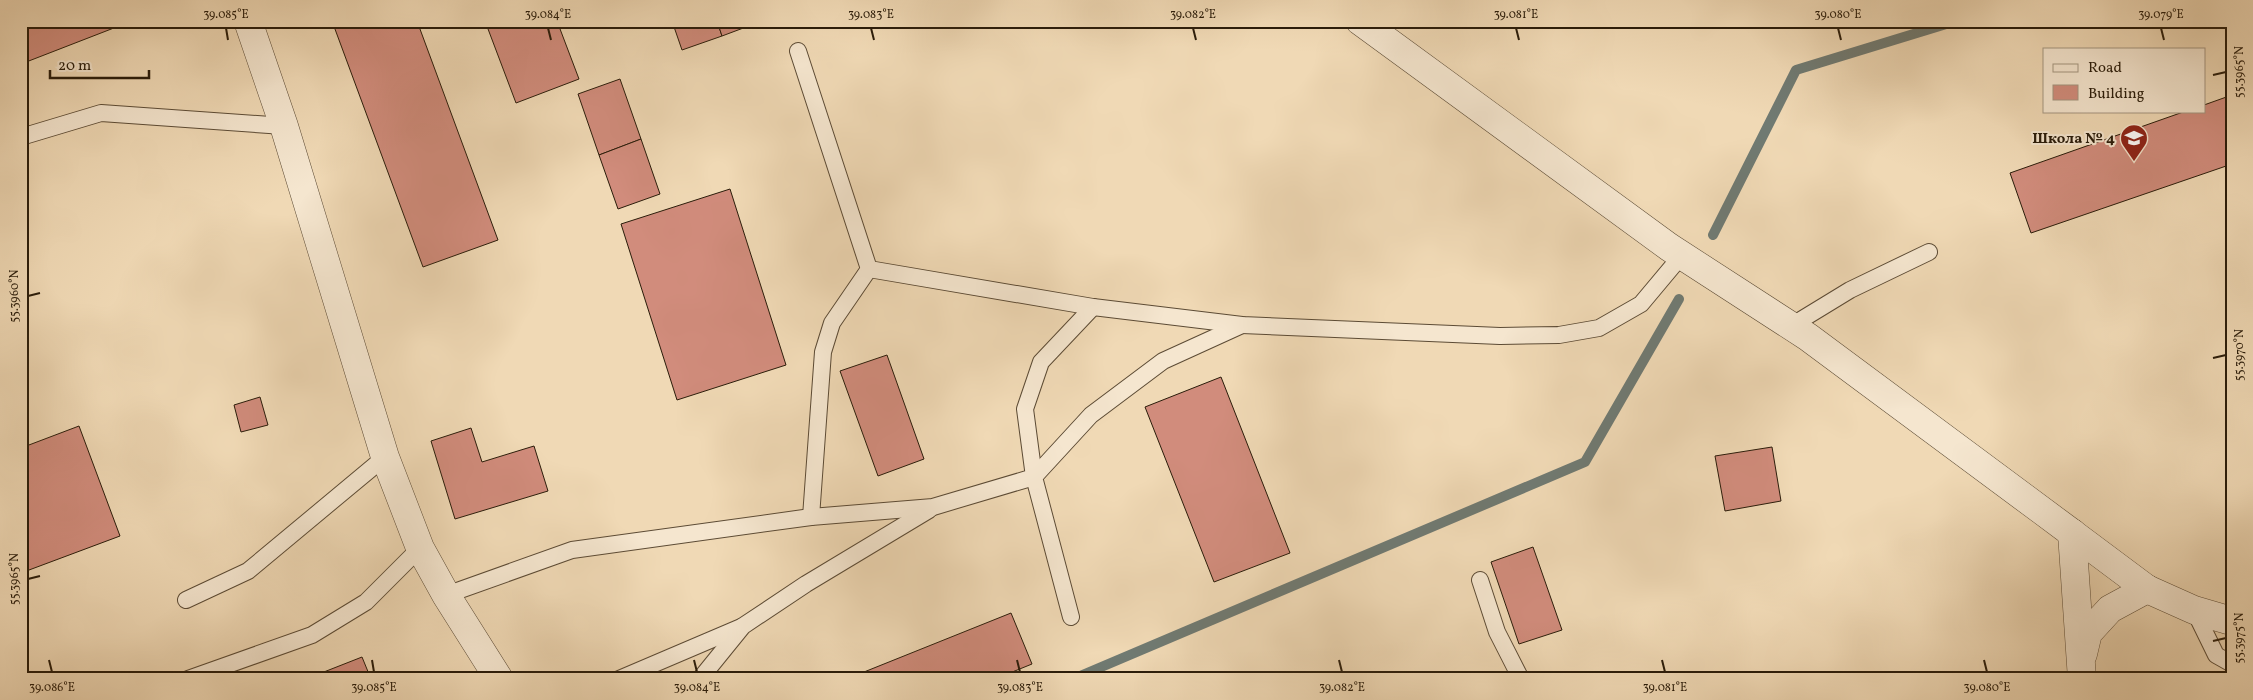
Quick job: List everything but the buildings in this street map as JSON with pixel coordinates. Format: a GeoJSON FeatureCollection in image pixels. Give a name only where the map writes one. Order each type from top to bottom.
{"type":"FeatureCollection","features":[{"type":"Feature","properties":{"kind":"street"},"geometry":{"type":"LineString","coordinates":[[248,21],[284,126],[385,457],[420,548],[446,595],[499,679]]}},
{"type":"Feature","properties":{"kind":"street"},"geometry":{"type":"LineString","coordinates":[[1360,21],[1682,255],[1791,326],[2147,589],[2194,610],[2228,620],[2232,619]]}},
{"type":"Feature","properties":{"kind":"street"},"geometry":{"type":"LineString","coordinates":[[2072,533],[2082,670]]}},
{"type":"Feature","properties":{"kind":"street"},"geometry":{"type":"LineString","coordinates":[[2082,670],[2088,634],[2110,608],[2147,589]]}},
{"type":"Feature","properties":{"kind":"lane"},"geometry":{"type":"LineString","coordinates":[[798,51],[869,269]]}},
{"type":"Feature","properties":{"kind":"lane"},"geometry":{"type":"LineString","coordinates":[[21,137],[101,113],[284,126]]}},
{"type":"Feature","properties":{"kind":"lane"},"geometry":{"type":"LineString","coordinates":[[1791,326],[1850,290],[1929,252]]}},
{"type":"Feature","properties":{"kind":"lane"},"geometry":{"type":"LineString","coordinates":[[869,269],[1093,307],[1242,325],[1500,336],[1559,336],[1600,328],[1640,304],[1682,255]]}},
{"type":"Feature","properties":{"kind":"lane"},"geometry":{"type":"LineString","coordinates":[[812,517],[823,352],[832,323],[869,269]]}},
{"type":"Feature","properties":{"kind":"lane"},"geometry":{"type":"LineString","coordinates":[[1071,617],[1034,477],[1026,409],[1041,362],[1093,307]]}},
{"type":"Feature","properties":{"kind":"lane"},"geometry":{"type":"LineString","coordinates":[[446,595],[572,550],[812,517],[933,507],[1034,477],[1091,415],[1163,361],[1242,325]]}},
{"type":"Feature","properties":{"kind":"lane"},"geometry":{"type":"LineString","coordinates":[[186,600],[248,571],[385,457]]}},
{"type":"Feature","properties":{"kind":"lane"},"geometry":{"type":"LineString","coordinates":[[619,679],[743,626],[806,584],[933,507]]}},
{"type":"Feature","properties":{"kind":"lane"},"geometry":{"type":"LineString","coordinates":[[188,679],[312,635],[366,602],[420,548]]}},
{"type":"Feature","properties":{"kind":"lane"},"geometry":{"type":"LineString","coordinates":[[1480,580],[1497,632],[1521,679]]}},
{"type":"Feature","properties":{"kind":"lane"},"geometry":{"type":"LineString","coordinates":[[2194,610],[2216,656],[2232,664]]}},
{"type":"Feature","properties":{"kind":"lane"},"geometry":{"type":"LineString","coordinates":[[700,679],[743,626]]}},
{"type":"Feature","properties":{"kind":"waterway"},"geometry":{"type":"LineString","coordinates":[[1713,235],[1796,70],[1956,21]]}},
{"type":"Feature","properties":{"kind":"waterway"},"geometry":{"type":"LineString","coordinates":[[1073,679],[1585,462],[1679,299]]}},
{"type":"Feature","properties":{"kind":"place","name":"Школа № 4"},"geometry":{"type":"Point","coordinates":[2134,162]}}]}
